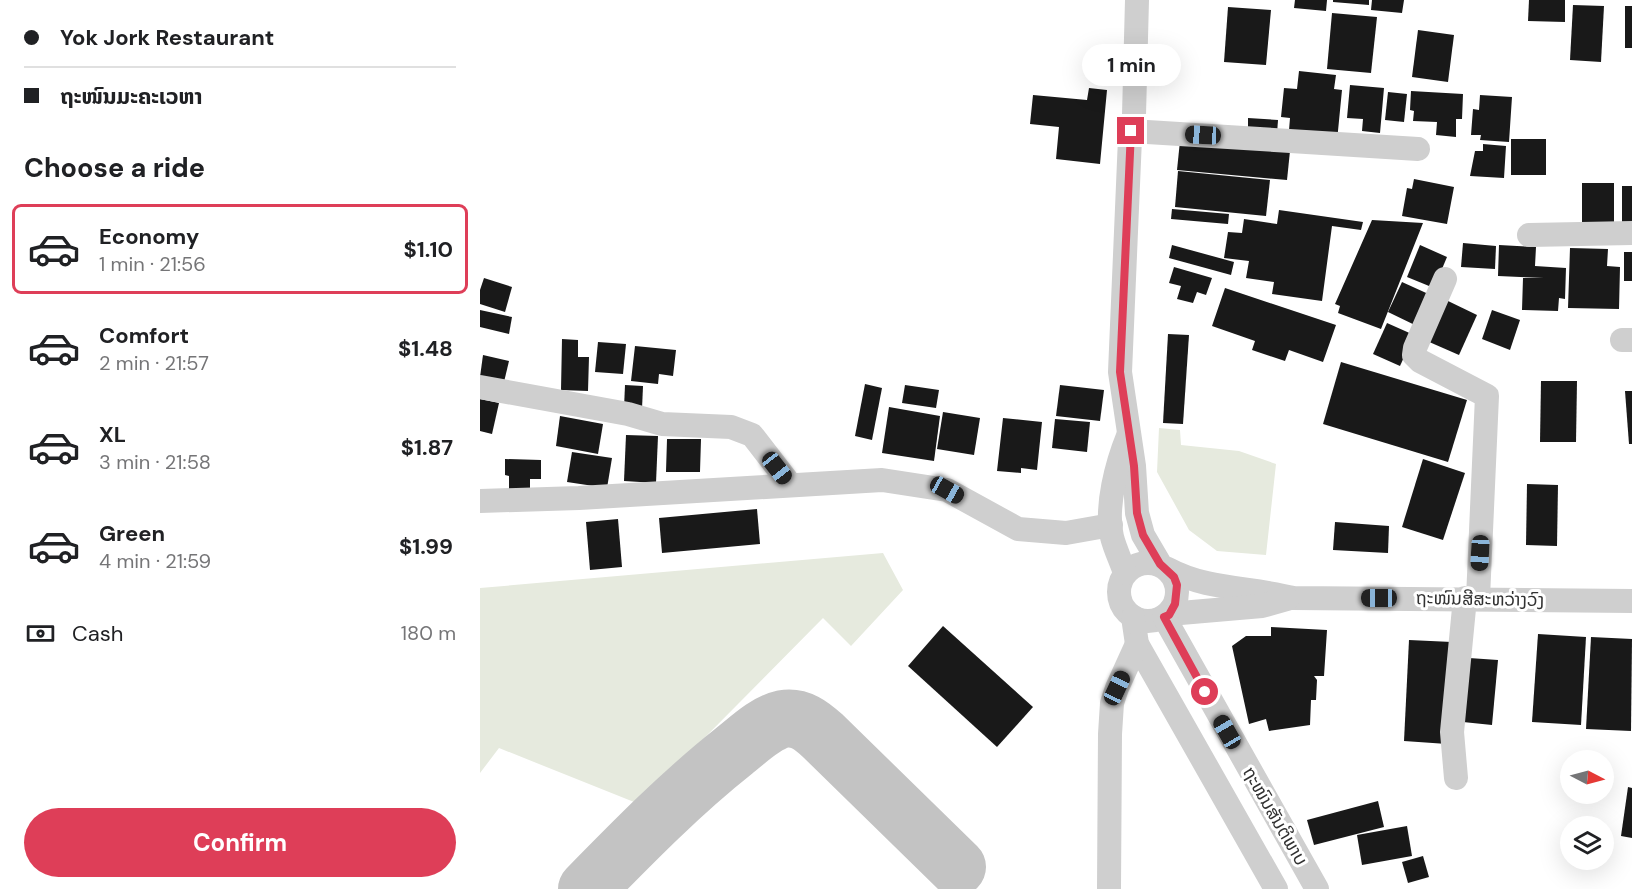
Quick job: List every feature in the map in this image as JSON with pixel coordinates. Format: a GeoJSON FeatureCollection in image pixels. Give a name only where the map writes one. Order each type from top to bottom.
{"type":"FeatureCollection","features":[{"type":"Feature","properties":{"kind":"street"},"geometry":{"type":"LineString","coordinates":[[1137,0],[1120,372],[1134,466],[1137,513],[1143,535],[1177,585],[1178,595],[1166,616]]}},
{"type":"Feature","properties":{"kind":"street"},"geometry":{"type":"LineString","coordinates":[[1132,123],[1242,124]]}},
{"type":"Feature","properties":{"kind":"street"},"geometry":{"type":"LineString","coordinates":[[1132,123],[1418,149]]}},
{"type":"Feature","properties":{"kind":"street"},"geometry":{"type":"LineString","coordinates":[[1528,235],[1632,233]]}},
{"type":"Feature","properties":{"kind":"street"},"geometry":{"type":"LineString","coordinates":[[1445,279],[1414,355],[1420,361],[1487,396],[1472,598],[1452,732],[1456,778]]}},
{"type":"Feature","properties":{"kind":"street"},"geometry":{"type":"LineString","coordinates":[[480,387],[628,414],[662,424],[730,427],[752,435],[790,484]]}},
{"type":"Feature","properties":{"kind":"street"},"geometry":{"type":"LineString","coordinates":[[1128,436],[1117,462],[1111,525],[1112,537],[1125,573],[1119,591],[1120,602],[1133,617],[1142,621],[1166,616],[1262,606],[1293,598]]}},
{"type":"Feature","properties":{"kind":"street"},"geometry":{"type":"LineString","coordinates":[[480,501],[579,498],[882,480],[947,490],[1018,529],[1066,533],[1111,525]]}},
{"type":"Feature","properties":{"kind":"street"},"geometry":{"type":"LineString","coordinates":[[1125,573],[1141,563],[1164,567],[1199,583],[1262,590],[1293,598]]}},
{"type":"Feature","properties":{"kind":"street","name":"ຖະໜົນສີສະຫວ່າງວົງ"},"geometry":{"type":"LineString","coordinates":[[1293,598],[1632,601]]}},
{"type":"Feature","properties":{"kind":"street","name":"ຖະໜົນສັນຕິພາບ"},"geometry":{"type":"LineString","coordinates":[[1166,616],[1317,889]]}},
{"type":"Feature","properties":{"kind":"street","name":"ຖະໜົນສັນຕິພາບ"},"geometry":{"type":"LineString","coordinates":[[1133,617],[1137,644],[1276,889]]}},
{"type":"Feature","properties":{"kind":"street"},"geometry":{"type":"LineString","coordinates":[[1109,889],[1112,704],[1137,644]]}},
{"type":"Feature","properties":{"kind":"shaded area"},"geometry":{"type":"Polygon","coordinates":[[[1159,428],[1180,430],[1181,445],[1239,451],[1276,464],[1266,555],[1217,551],[1189,530],[1157,472],[1159,428]]]}},
{"type":"Feature","properties":{"kind":"shaded area"},"geometry":{"type":"Polygon","coordinates":[[[883,553],[903,590],[851,646],[823,618],[639,804],[499,748],[480,773],[480,588],[883,553]]]}},
{"type":"Feature","properties":{"kind":"building"},"geometry":{"type":"Polygon","coordinates":[[[1295,0],[1327,0],[1326,11],[1294,8],[1295,0]]]}},
{"type":"Feature","properties":{"kind":"building"},"geometry":{"type":"Polygon","coordinates":[[[1333,0],[1369,0],[1369,5],[1333,2],[1333,0]]]}},
{"type":"Feature","properties":{"kind":"building"},"geometry":{"type":"Polygon","coordinates":[[[1372,0],[1404,0],[1402,13],[1371,10],[1372,0]]]}},
{"type":"Feature","properties":{"kind":"building"},"geometry":{"type":"Polygon","coordinates":[[[1529,0],[1565,0],[1565,22],[1528,21],[1529,0]]]}},
{"type":"Feature","properties":{"kind":"building"},"geometry":{"type":"Polygon","coordinates":[[[1573,5],[1604,6],[1601,62],[1570,60],[1573,5]]]}},
{"type":"Feature","properties":{"kind":"building"},"geometry":{"type":"Polygon","coordinates":[[[1625,6],[1632,6],[1632,48],[1625,48],[1625,6]]]}},
{"type":"Feature","properties":{"kind":"building"},"geometry":{"type":"Polygon","coordinates":[[[1228,7],[1271,10],[1266,65],[1224,62],[1228,7]]]}},
{"type":"Feature","properties":{"kind":"building"},"geometry":{"type":"Polygon","coordinates":[[[1332,13],[1377,17],[1371,73],[1327,69],[1332,13]]]}},
{"type":"Feature","properties":{"kind":"building"},"geometry":{"type":"Polygon","coordinates":[[[1418,30],[1454,35],[1448,82],[1412,77],[1418,30]]]}},
{"type":"Feature","properties":{"kind":"building"},"geometry":{"type":"Polygon","coordinates":[[[1299,71],[1336,75],[1334,89],[1342,90],[1337,141],[1289,130],[1290,118],[1281,117],[1284,88],[1297,89],[1299,71]]]}},
{"type":"Feature","properties":{"kind":"building"},"geometry":{"type":"Polygon","coordinates":[[[1350,85],[1384,88],[1380,133],[1362,131],[1363,119],[1347,118],[1350,85]]]}},
{"type":"Feature","properties":{"kind":"building"},"geometry":{"type":"Polygon","coordinates":[[[1089,88],[1107,90],[1100,164],[1056,159],[1059,127],[1030,124],[1033,95],[1087,100],[1089,88]]]}},
{"type":"Feature","properties":{"kind":"building"},"geometry":{"type":"Polygon","coordinates":[[[1411,91],[1463,94],[1462,119],[1456,119],[1456,137],[1436,135],[1437,122],[1413,121],[1414,111],[1410,110],[1411,91]]]}},
{"type":"Feature","properties":{"kind":"building"},"geometry":{"type":"Polygon","coordinates":[[[1388,92],[1407,94],[1404,122],[1385,120],[1388,92]]]}},
{"type":"Feature","properties":{"kind":"building"},"geometry":{"type":"Polygon","coordinates":[[[1480,95],[1512,97],[1509,142],[1480,140],[1481,135],[1471,135],[1473,109],[1479,110],[1480,95]]]}},
{"type":"Feature","properties":{"kind":"building"},"geometry":{"type":"Polygon","coordinates":[[[1248,118],[1278,120],[1277,134],[1248,132],[1248,118]]]}},
{"type":"Feature","properties":{"kind":"building"},"geometry":{"type":"Polygon","coordinates":[[[1511,139],[1546,139],[1546,175],[1511,175],[1511,139]]]}},
{"type":"Feature","properties":{"kind":"building"},"geometry":{"type":"Polygon","coordinates":[[[1180,141],[1290,151],[1287,180],[1177,170],[1180,141]]]}},
{"type":"Feature","properties":{"kind":"building"},"geometry":{"type":"Polygon","coordinates":[[[1483,144],[1506,146],[1504,178],[1470,176],[1475,151],[1483,151],[1483,144]]]}},
{"type":"Feature","properties":{"kind":"building"},"geometry":{"type":"Polygon","coordinates":[[[1178,171],[1270,180],[1266,216],[1175,207],[1178,171]]]}},
{"type":"Feature","properties":{"kind":"building"},"geometry":{"type":"Polygon","coordinates":[[[1414,179],[1454,187],[1447,224],[1402,216],[1407,188],[1412,189],[1414,179]]]}},
{"type":"Feature","properties":{"kind":"building"},"geometry":{"type":"Polygon","coordinates":[[[1582,183],[1614,183],[1614,229],[1582,229],[1582,183]]]}},
{"type":"Feature","properties":{"kind":"building"},"geometry":{"type":"Polygon","coordinates":[[[1622,186],[1632,186],[1632,227],[1622,227],[1622,186]]]}},
{"type":"Feature","properties":{"kind":"building"},"geometry":{"type":"Polygon","coordinates":[[[1172,209],[1229,214],[1228,224],[1171,219],[1172,209]]]}},
{"type":"Feature","properties":{"kind":"building"},"geometry":{"type":"Polygon","coordinates":[[[1279,210],[1363,222],[1361,230],[1332,226],[1322,301],[1272,294],[1274,282],[1246,278],[1249,261],[1224,258],[1228,232],[1242,233],[1244,219],[1277,224],[1279,210]]]}},
{"type":"Feature","properties":{"kind":"building"},"geometry":{"type":"Polygon","coordinates":[[[1372,220],[1423,223],[1381,329],[1338,313],[1340,306],[1335,304],[1372,220]]]}},
{"type":"Feature","properties":{"kind":"building"},"geometry":{"type":"Polygon","coordinates":[[[1463,243],[1496,246],[1495,269],[1461,267],[1463,243]]]}},
{"type":"Feature","properties":{"kind":"building"},"geometry":{"type":"Polygon","coordinates":[[[1172,245],[1234,262],[1231,275],[1169,258],[1172,245]]]}},
{"type":"Feature","properties":{"kind":"building"},"geometry":{"type":"Polygon","coordinates":[[[1420,245],[1447,257],[1434,288],[1407,277],[1420,245]]]}},
{"type":"Feature","properties":{"kind":"building"},"geometry":{"type":"Polygon","coordinates":[[[1499,245],[1536,247],[1535,266],[1566,268],[1565,299],[1559,298],[1558,311],[1522,310],[1523,278],[1544,278],[1498,276],[1499,245]]]}},
{"type":"Feature","properties":{"kind":"building"},"geometry":{"type":"Polygon","coordinates":[[[1570,248],[1608,249],[1607,266],[1620,267],[1619,309],[1568,308],[1570,248]]]}},
{"type":"Feature","properties":{"kind":"building"},"geometry":{"type":"Polygon","coordinates":[[[1624,252],[1632,252],[1632,281],[1624,281],[1624,252]]]}},
{"type":"Feature","properties":{"kind":"building"},"geometry":{"type":"Polygon","coordinates":[[[1174,267],[1212,278],[1206,295],[1197,292],[1193,303],[1177,299],[1181,286],[1169,283],[1174,267]]]}},
{"type":"Feature","properties":{"kind":"building"},"geometry":{"type":"Polygon","coordinates":[[[484,278],[512,287],[505,312],[480,304],[480,290],[484,278]]]}},
{"type":"Feature","properties":{"kind":"building"},"geometry":{"type":"Polygon","coordinates":[[[1402,282],[1435,297],[1421,328],[1388,312],[1402,282]]]}},
{"type":"Feature","properties":{"kind":"building"},"geometry":{"type":"Polygon","coordinates":[[[1225,288],[1336,325],[1323,362],[1289,350],[1285,361],[1252,350],[1255,341],[1212,326],[1225,288]]]}},
{"type":"Feature","properties":{"kind":"building"},"geometry":{"type":"Polygon","coordinates":[[[1446,300],[1477,315],[1459,355],[1427,341],[1446,300]]]}},
{"type":"Feature","properties":{"kind":"building"},"geometry":{"type":"Polygon","coordinates":[[[480,310],[512,317],[509,334],[480,327],[480,310]]]}},
{"type":"Feature","properties":{"kind":"building"},"geometry":{"type":"Polygon","coordinates":[[[1492,310],[1520,320],[1510,350],[1482,339],[1492,310]]]}},
{"type":"Feature","properties":{"kind":"building"},"geometry":{"type":"Polygon","coordinates":[[[1387,323],[1414,335],[1400,366],[1373,354],[1387,323]]]}},
{"type":"Feature","properties":{"kind":"building"},"geometry":{"type":"Polygon","coordinates":[[[1168,334],[1189,335],[1183,424],[1163,423],[1168,334]]]}},
{"type":"Feature","properties":{"kind":"building"},"geometry":{"type":"Polygon","coordinates":[[[562,339],[578,340],[578,357],[589,357],[588,391],[561,390],[562,339]]]}},
{"type":"Feature","properties":{"kind":"building"},"geometry":{"type":"Polygon","coordinates":[[[598,342],[626,344],[623,374],[595,372],[598,342]]]}},
{"type":"Feature","properties":{"kind":"building"},"geometry":{"type":"Polygon","coordinates":[[[635,346],[676,350],[673,376],[659,374],[658,384],[631,381],[635,346]]]}},
{"type":"Feature","properties":{"kind":"building"},"geometry":{"type":"Polygon","coordinates":[[[483,355],[509,361],[504,382],[480,377],[483,355]]]}},
{"type":"Feature","properties":{"kind":"building"},"geometry":{"type":"Polygon","coordinates":[[[1341,362],[1467,400],[1448,462],[1323,424],[1341,362]]]}},
{"type":"Feature","properties":{"kind":"building"},"geometry":{"type":"Polygon","coordinates":[[[1541,381],[1577,381],[1576,442],[1540,442],[1541,381]]]}},
{"type":"Feature","properties":{"kind":"building"},"geometry":{"type":"Polygon","coordinates":[[[865,384],[882,388],[872,440],[855,436],[865,384]]]}},
{"type":"Feature","properties":{"kind":"building"},"geometry":{"type":"Polygon","coordinates":[[[625,385],[643,386],[642,409],[624,408],[625,385]]]}},
{"type":"Feature","properties":{"kind":"building"},"geometry":{"type":"Polygon","coordinates":[[[905,385],[939,390],[936,408],[902,403],[905,385]]]}},
{"type":"Feature","properties":{"kind":"building"},"geometry":{"type":"Polygon","coordinates":[[[1060,385],[1104,390],[1100,421],[1056,416],[1060,385]]]}},
{"type":"Feature","properties":{"kind":"building"},"geometry":{"type":"Polygon","coordinates":[[[1625,391],[1632,391],[1632,444],[1629,444],[1625,391]]]}},
{"type":"Feature","properties":{"kind":"building"},"geometry":{"type":"Polygon","coordinates":[[[480,399],[499,403],[492,434],[480,431],[480,399]]]}},
{"type":"Feature","properties":{"kind":"building"},"geometry":{"type":"Polygon","coordinates":[[[889,407],[940,416],[934,461],[882,453],[889,407]]]}},
{"type":"Feature","properties":{"kind":"building"},"geometry":{"type":"Polygon","coordinates":[[[943,412],[980,418],[974,455],[937,449],[943,412]]]}},
{"type":"Feature","properties":{"kind":"building"},"geometry":{"type":"Polygon","coordinates":[[[560,416],[603,424],[598,454],[556,446],[560,416]]]}},
{"type":"Feature","properties":{"kind":"building"},"geometry":{"type":"Polygon","coordinates":[[[1003,418],[1042,422],[1037,470],[1021,468],[1021,473],[997,471],[1003,418]]]}},
{"type":"Feature","properties":{"kind":"building"},"geometry":{"type":"Polygon","coordinates":[[[1055,419],[1090,422],[1087,452],[1052,448],[1055,419]]]}},
{"type":"Feature","properties":{"kind":"building"},"geometry":{"type":"Polygon","coordinates":[[[626,435],[658,436],[656,483],[624,481],[626,435]]]}},
{"type":"Feature","properties":{"kind":"building"},"geometry":{"type":"Polygon","coordinates":[[[667,439],[701,439],[700,472],[666,472],[667,439]]]}},
{"type":"Feature","properties":{"kind":"building"},"geometry":{"type":"Polygon","coordinates":[[[572,452],[612,458],[607,488],[567,482],[572,452]]]}},
{"type":"Feature","properties":{"kind":"building"},"geometry":{"type":"Polygon","coordinates":[[[505,459],[541,460],[541,479],[530,479],[530,490],[509,490],[509,476],[505,475],[505,459]]]}},
{"type":"Feature","properties":{"kind":"building"},"geometry":{"type":"Polygon","coordinates":[[[1423,459],[1465,473],[1443,540],[1402,527],[1423,459]]]}},
{"type":"Feature","properties":{"kind":"building"},"geometry":{"type":"Polygon","coordinates":[[[1527,484],[1558,485],[1557,546],[1526,545],[1527,484]]]}},
{"type":"Feature","properties":{"kind":"building"},"geometry":{"type":"Polygon","coordinates":[[[757,509],[760,544],[662,553],[659,518],[757,509]]]}},
{"type":"Feature","properties":{"kind":"building"},"geometry":{"type":"Polygon","coordinates":[[[618,519],[622,567],[590,570],[586,522],[618,519]]]}},
{"type":"Feature","properties":{"kind":"building"},"geometry":{"type":"Polygon","coordinates":[[[1335,522],[1389,526],[1388,553],[1333,550],[1335,522]]]}},
{"type":"Feature","properties":{"kind":"building"},"geometry":{"type":"Polygon","coordinates":[[[943,626],[1033,707],[997,747],[908,666],[943,626]]]}},
{"type":"Feature","properties":{"kind":"building"},"geometry":{"type":"Polygon","coordinates":[[[1271,627],[1327,630],[1324,676],[1314,676],[1317,680],[1316,700],[1311,700],[1310,725],[1269,731],[1266,719],[1249,724],[1232,646],[1246,636],[1271,636],[1271,627]]]}},
{"type":"Feature","properties":{"kind":"building"},"geometry":{"type":"Polygon","coordinates":[[[1538,634],[1586,637],[1581,725],[1532,722],[1538,634]]]}},
{"type":"Feature","properties":{"kind":"building"},"geometry":{"type":"Polygon","coordinates":[[[1591,637],[1632,639],[1631,731],[1586,729],[1591,637]]]}},
{"type":"Feature","properties":{"kind":"building"},"geometry":{"type":"Polygon","coordinates":[[[1409,640],[1452,642],[1447,744],[1404,741],[1409,640]]]}},
{"type":"Feature","properties":{"kind":"building"},"geometry":{"type":"Polygon","coordinates":[[[1469,658],[1498,660],[1492,725],[1463,722],[1469,658]]]}},
{"type":"Feature","properties":{"kind":"building"},"geometry":{"type":"Polygon","coordinates":[[[1628,787],[1632,788],[1632,838],[1621,836],[1628,787]]]}},
{"type":"Feature","properties":{"kind":"building"},"geometry":{"type":"Polygon","coordinates":[[[1378,801],[1384,827],[1314,845],[1307,820],[1378,801]]]}},
{"type":"Feature","properties":{"kind":"building"},"geometry":{"type":"Polygon","coordinates":[[[1407,826],[1412,856],[1362,865],[1357,835],[1407,826]]]}},
{"type":"Feature","properties":{"kind":"building"},"geometry":{"type":"Polygon","coordinates":[[[1423,856],[1429,877],[1408,883],[1402,862],[1423,856]]]}},
{"type":"Feature","properties":{"kind":"taxiway"},"geometry":{"type":"LineString","coordinates":[[587,889],[658,818],[714,767],[763,728],[776,721],[789,718],[810,725],[819,732],[957,867]]}},
{"type":"Feature","properties":{"kind":"route"},"geometry":{"type":"LineString","coordinates":[[1131,131],[1120,372],[1134,466],[1137,513],[1143,535],[1160,564],[1174,577],[1178,595],[1169,615],[1164,617],[1205,692]]}}]}
